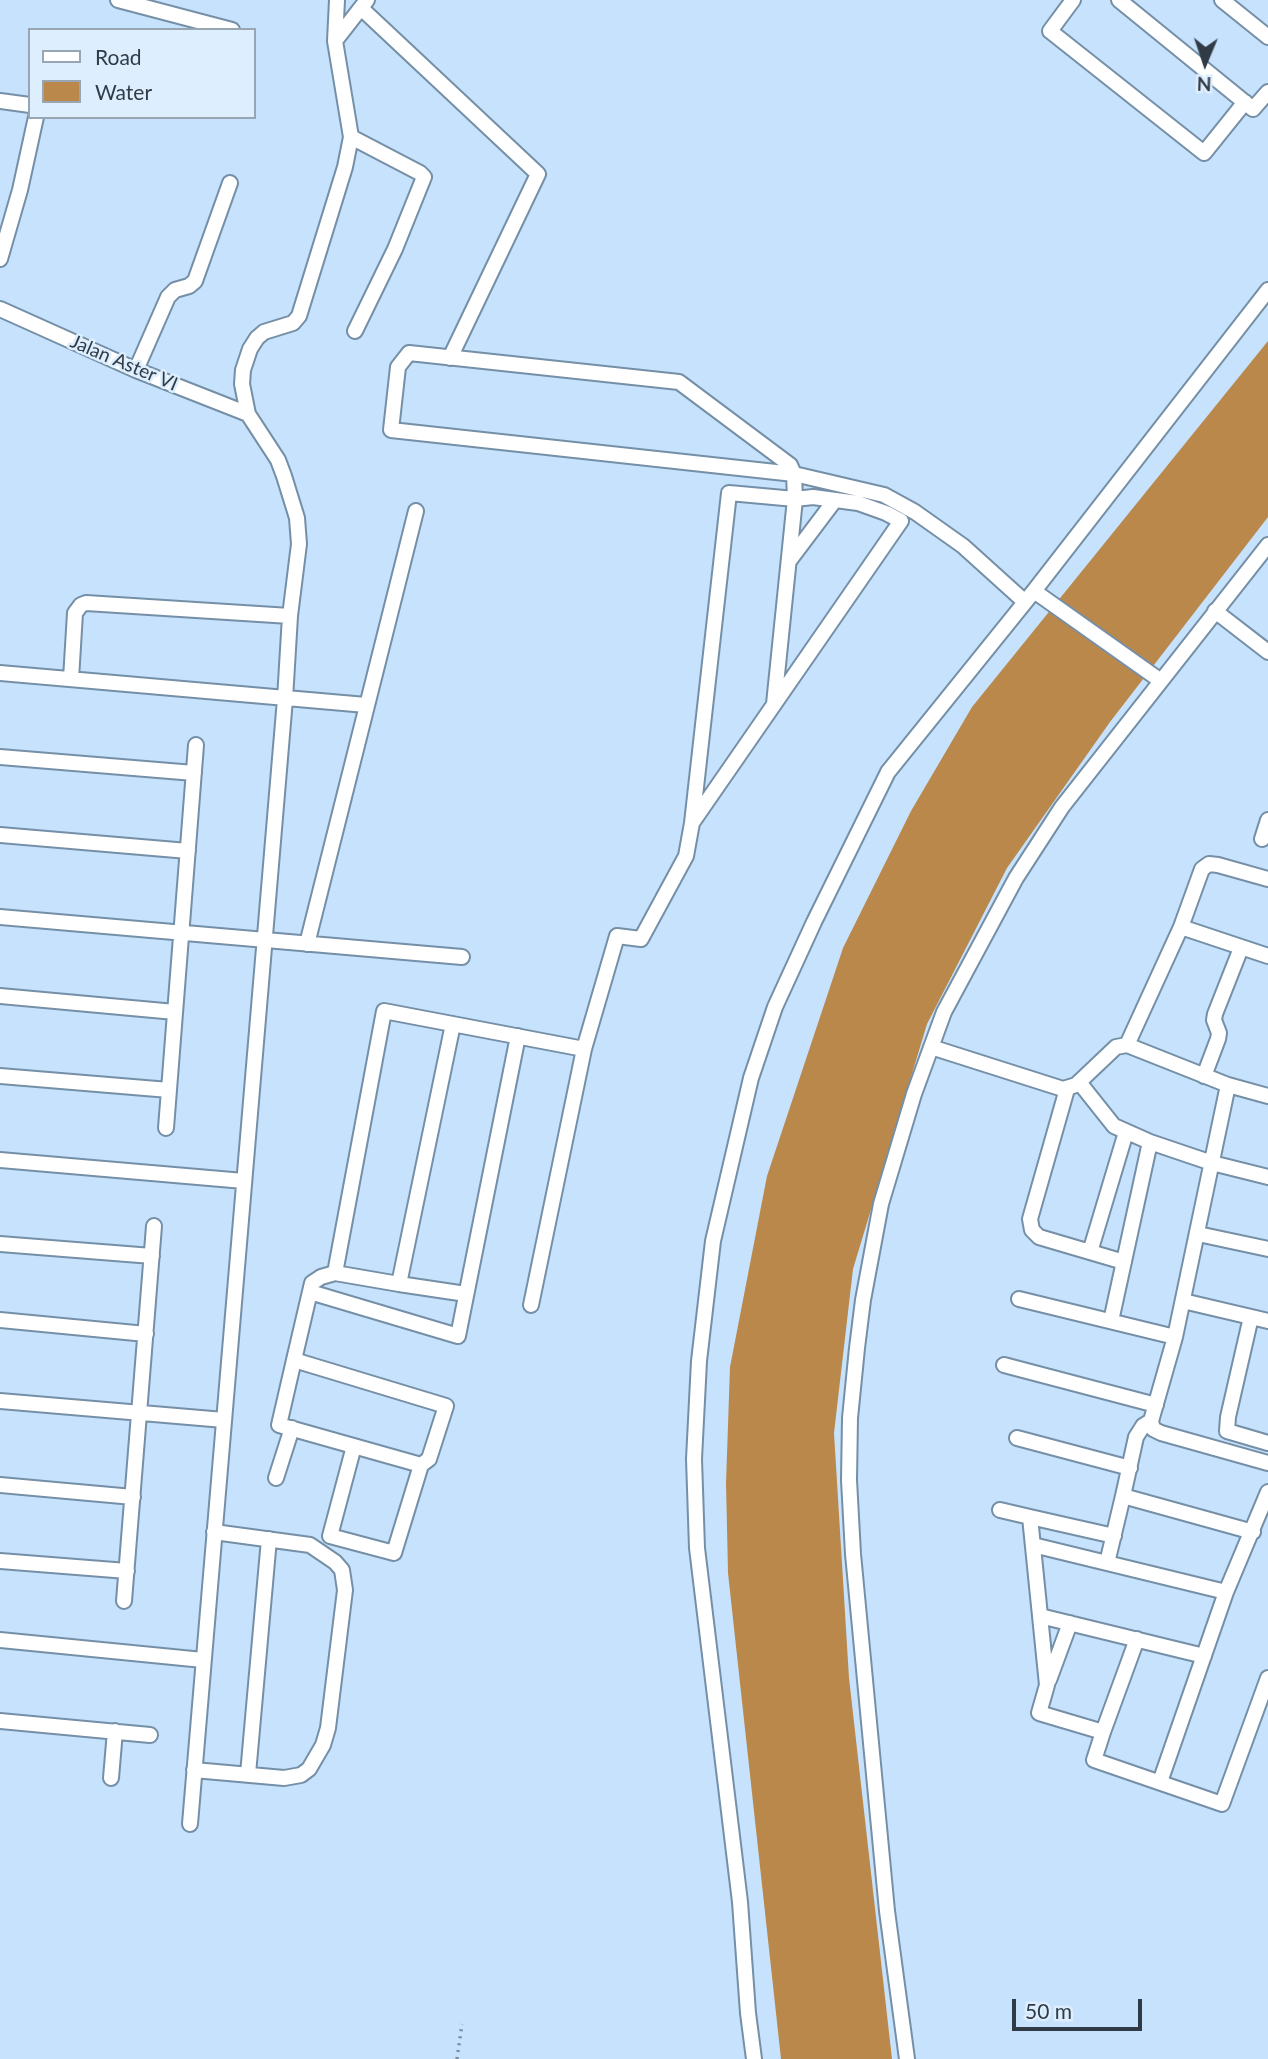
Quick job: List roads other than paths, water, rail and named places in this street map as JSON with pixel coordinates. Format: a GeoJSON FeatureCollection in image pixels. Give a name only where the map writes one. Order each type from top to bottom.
{"type":"FeatureCollection","features":[{"type":"Feature","properties":{"kind":"street"},"geometry":{"type":"LineString","coordinates":[[118,0],[224,28]]}},
{"type":"Feature","properties":{"kind":"street"},"geometry":{"type":"LineString","coordinates":[[190,1824],[290,616],[299,544],[297,518],[278,460],[248,414],[242,384],[243,370],[250,349],[264,332],[293,323],[299,316],[345,167],[351,137],[335,41],[337,0]]}},
{"type":"Feature","properties":{"kind":"street"},"geometry":{"type":"LineString","coordinates":[[1073,0],[1051,31],[1204,153],[1245,102]]}},
{"type":"Feature","properties":{"kind":"street"},"geometry":{"type":"LineString","coordinates":[[1119,0],[1254,110],[1268,92]]}},
{"type":"Feature","properties":{"kind":"street"},"geometry":{"type":"LineString","coordinates":[[1222,0],[1268,37]]}},
{"type":"Feature","properties":{"kind":"street"},"geometry":{"type":"LineString","coordinates":[[335,41],[364,4],[538,174],[450,358]]}},
{"type":"Feature","properties":{"kind":"street"},"geometry":{"type":"LineString","coordinates":[[0,101],[28,105]]}},
{"type":"Feature","properties":{"kind":"street"},"geometry":{"type":"LineString","coordinates":[[0,259],[20,190],[36,119]]}},
{"type":"Feature","properties":{"kind":"street"},"geometry":{"type":"LineString","coordinates":[[351,137],[424,177],[395,249],[355,331]]}},
{"type":"Feature","properties":{"kind":"street"},"geometry":{"type":"LineString","coordinates":[[136,370],[168,297],[175,290],[195,281],[230,183]]}},
{"type":"Feature","properties":{"kind":"street"},"geometry":{"type":"LineString","coordinates":[[754,2059],[740,1902],[697,1548],[694,1459],[699,1361],[713,1241],[751,1079],[775,1007],[888,772],[1030,597],[1268,290]]}},
{"type":"Feature","properties":{"kind":"street","name":"Jalan Aster VI"},"geometry":{"type":"LineString","coordinates":[[0,309],[136,370],[248,414]]}},
{"type":"Feature","properties":{"kind":"street"},"geometry":{"type":"LineString","coordinates":[[774,704],[795,499],[794,474],[790,465],[679,382],[409,353],[398,368],[391,430],[794,474],[884,495],[915,512],[1030,597],[1161,681]]}},
{"type":"Feature","properties":{"kind":"street"},"geometry":{"type":"LineString","coordinates":[[531,1305],[584,1049],[617,936],[641,939],[686,856],[729,493],[795,499],[813,497],[858,503],[901,521],[692,823]]}},
{"type":"Feature","properties":{"kind":"street"},"geometry":{"type":"LineString","coordinates":[[789,561],[835,500]]}},
{"type":"Feature","properties":{"kind":"street"},"geometry":{"type":"LineString","coordinates":[[307,944],[416,511]]}},
{"type":"Feature","properties":{"kind":"street"},"geometry":{"type":"LineString","coordinates":[[907,2059],[887,1911],[849,1480],[850,1418],[863,1300],[881,1205],[914,1094],[944,1012],[1016,878],[1062,807],[1268,545]]}},
{"type":"Feature","properties":{"kind":"street"},"geometry":{"type":"LineString","coordinates":[[71,679],[75,613],[86,603],[290,616]]}},
{"type":"Feature","properties":{"kind":"street"},"geometry":{"type":"LineString","coordinates":[[1215,611],[1268,652]]}},
{"type":"Feature","properties":{"kind":"street"},"geometry":{"type":"LineString","coordinates":[[0,673],[366,705]]}},
{"type":"Feature","properties":{"kind":"street"},"geometry":{"type":"LineString","coordinates":[[166,1128],[196,745]]}},
{"type":"Feature","properties":{"kind":"street"},"geometry":{"type":"LineString","coordinates":[[0,757],[194,773]]}},
{"type":"Feature","properties":{"kind":"street"},"geometry":{"type":"LineString","coordinates":[[1262,839],[1268,820]]}},
{"type":"Feature","properties":{"kind":"street"},"geometry":{"type":"LineString","coordinates":[[0,835],[188,851]]}},
{"type":"Feature","properties":{"kind":"street"},"geometry":{"type":"LineString","coordinates":[[1127,1045],[1181,927],[1202,869],[1209,864],[1268,879]]}},
{"type":"Feature","properties":{"kind":"street"},"geometry":{"type":"LineString","coordinates":[[0,917],[462,957]]}},
{"type":"Feature","properties":{"kind":"street"},"geometry":{"type":"LineString","coordinates":[[1181,927],[1268,956]]}},
{"type":"Feature","properties":{"kind":"street"},"geometry":{"type":"LineString","coordinates":[[1204,1076],[1219,1039],[1215,1014],[1241,948]]}},
{"type":"Feature","properties":{"kind":"street"},"geometry":{"type":"LineString","coordinates":[[0,996],[175,1012]]}},
{"type":"Feature","properties":{"kind":"street"},"geometry":{"type":"LineString","coordinates":[[335,1273],[384,1011],[584,1049]]}},
{"type":"Feature","properties":{"kind":"street"},"geometry":{"type":"LineString","coordinates":[[399,1284],[453,1024]]}},
{"type":"Feature","properties":{"kind":"street"},"geometry":{"type":"LineString","coordinates":[[310,1292],[457,1336],[518,1036]]}},
{"type":"Feature","properties":{"kind":"street"},"geometry":{"type":"LineString","coordinates":[[1124,1262],[1039,1237],[1030,1224],[1073,1086],[1116,1047],[1127,1045],[1228,1085],[1268,1096]]}},
{"type":"Feature","properties":{"kind":"street"},"geometry":{"type":"LineString","coordinates":[[931,1047],[1057,1089],[1073,1086]]}},
{"type":"Feature","properties":{"kind":"street"},"geometry":{"type":"LineString","coordinates":[[0,1076],[169,1090]]}},
{"type":"Feature","properties":{"kind":"street"},"geometry":{"type":"LineString","coordinates":[[1228,1085],[1175,1337],[1151,1421],[1153,1429],[1161,1433],[1268,1463]]}},
{"type":"Feature","properties":{"kind":"street"},"geometry":{"type":"LineString","coordinates":[[1073,1086],[1114,1126],[1126,1132],[1212,1163],[1268,1177]]}},
{"type":"Feature","properties":{"kind":"street"},"geometry":{"type":"LineString","coordinates":[[1090,1252],[1126,1132]]}},
{"type":"Feature","properties":{"kind":"street"},"geometry":{"type":"LineString","coordinates":[[1111,1321],[1150,1142]]}},
{"type":"Feature","properties":{"kind":"street"},"geometry":{"type":"LineString","coordinates":[[0,1160],[244,1181]]}},
{"type":"Feature","properties":{"kind":"street"},"geometry":{"type":"LineString","coordinates":[[124,1601],[154,1226]]}},
{"type":"Feature","properties":{"kind":"street"},"geometry":{"type":"LineString","coordinates":[[1198,1234],[1268,1250]]}},
{"type":"Feature","properties":{"kind":"street"},"geometry":{"type":"LineString","coordinates":[[0,1244],[152,1256]]}},
{"type":"Feature","properties":{"kind":"street"},"geometry":{"type":"LineString","coordinates":[[422,1465],[279,1425],[312,1283],[335,1273],[466,1294]]}},
{"type":"Feature","properties":{"kind":"street"},"geometry":{"type":"LineString","coordinates":[[1019,1299],[1175,1337]]}},
{"type":"Feature","properties":{"kind":"street"},"geometry":{"type":"LineString","coordinates":[[1183,1301],[1268,1321]]}},
{"type":"Feature","properties":{"kind":"street"},"geometry":{"type":"LineString","coordinates":[[1251,1317],[1227,1431],[1268,1443]]}},
{"type":"Feature","properties":{"kind":"street"},"geometry":{"type":"LineString","coordinates":[[0,1320],[146,1334]]}},
{"type":"Feature","properties":{"kind":"street"},"geometry":{"type":"LineString","coordinates":[[294,1360],[446,1406],[429,1459],[422,1465],[394,1553],[330,1536],[354,1446]]}},
{"type":"Feature","properties":{"kind":"street"},"geometry":{"type":"LineString","coordinates":[[1004,1365],[1156,1405]]}},
{"type":"Feature","properties":{"kind":"street"},"geometry":{"type":"LineString","coordinates":[[0,1401],[224,1420]]}},
{"type":"Feature","properties":{"kind":"street"},"geometry":{"type":"LineString","coordinates":[[1107,1563],[1136,1437],[1143,1426],[1151,1421]]}},
{"type":"Feature","properties":{"kind":"street"},"geometry":{"type":"LineString","coordinates":[[276,1478],[292,1429]]}},
{"type":"Feature","properties":{"kind":"street"},"geometry":{"type":"LineString","coordinates":[[1017,1437],[1130,1468]]}},
{"type":"Feature","properties":{"kind":"street"},"geometry":{"type":"LineString","coordinates":[[0,1485],[133,1497]]}},
{"type":"Feature","properties":{"kind":"street"},"geometry":{"type":"LineString","coordinates":[[1160,1782],[1226,1592],[1268,1492]]}},
{"type":"Feature","properties":{"kind":"street"},"geometry":{"type":"LineString","coordinates":[[1123,1496],[1252,1532]]}},
{"type":"Feature","properties":{"kind":"street"},"geometry":{"type":"LineString","coordinates":[[1000,1510],[1114,1536]]}},
{"type":"Feature","properties":{"kind":"street"},"geometry":{"type":"LineString","coordinates":[[1030,1517],[1047,1685]]}},
{"type":"Feature","properties":{"kind":"street"},"geometry":{"type":"LineString","coordinates":[[194,1770],[284,1778],[302,1775],[309,1769],[323,1745],[331,1711],[345,1590],[342,1570],[310,1545],[214,1532]]}},
{"type":"Feature","properties":{"kind":"street"},"geometry":{"type":"LineString","coordinates":[[248,1774],[269,1539]]}},
{"type":"Feature","properties":{"kind":"street"},"geometry":{"type":"LineString","coordinates":[[1032,1545],[1226,1592]]}},
{"type":"Feature","properties":{"kind":"street"},"geometry":{"type":"LineString","coordinates":[[0,1561],[127,1571]]}},
{"type":"Feature","properties":{"kind":"street"},"geometry":{"type":"LineString","coordinates":[[1040,1616],[1204,1656]]}},
{"type":"Feature","properties":{"kind":"street"},"geometry":{"type":"LineString","coordinates":[[1070,1623],[1039,1713],[1103,1732]]}},
{"type":"Feature","properties":{"kind":"street"},"geometry":{"type":"LineString","coordinates":[[1137,1639],[1094,1760],[1222,1804],[1268,1678]]}},
{"type":"Feature","properties":{"kind":"street"},"geometry":{"type":"LineString","coordinates":[[0,1640],[204,1660]]}},
{"type":"Feature","properties":{"kind":"street"},"geometry":{"type":"LineString","coordinates":[[0,1721],[150,1735]]}},
{"type":"Feature","properties":{"kind":"street"},"geometry":{"type":"LineString","coordinates":[[111,1778],[115,1731]]}},
{"type":"Feature","properties":{"kind":"water"},"geometry":{"type":"Polygon","coordinates":[[[1268,341],[1268,517],[1110,722],[1007,868],[927,1024],[853,1269],[834,1433],[849,1678],[892,2059],[781,2059],[728,1573],[726,1483],[730,1367],[767,1176],[843,948],[911,811],[972,707],[1268,341]]]}}]}
